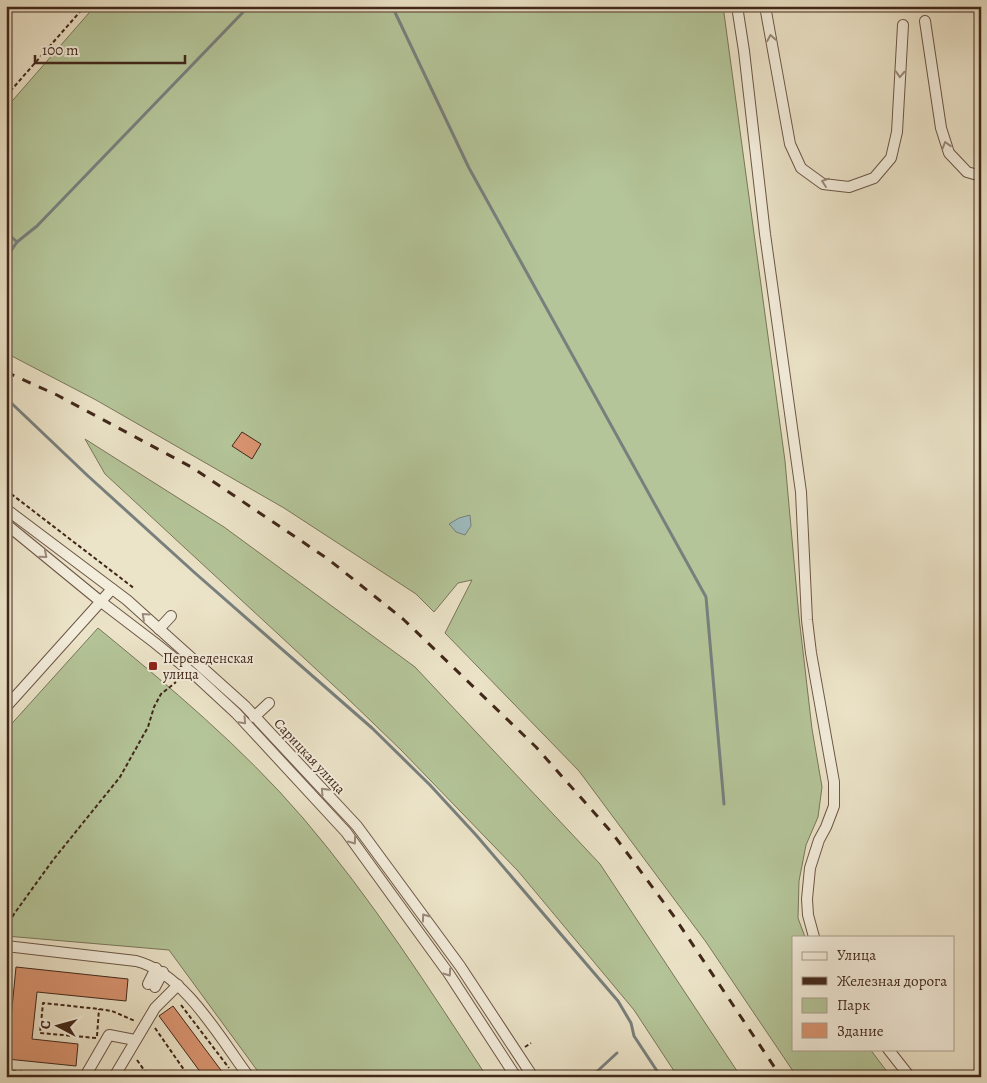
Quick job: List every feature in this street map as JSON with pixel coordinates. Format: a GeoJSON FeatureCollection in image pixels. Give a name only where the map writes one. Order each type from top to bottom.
{"type":"FeatureCollection","features":[{"type":"Feature","properties":{"kind":"street"},"geometry":{"type":"LineString","coordinates":[[737,6],[765,234],[801,492],[807,620],[811,653],[834,782],[834,806],[819,840],[809,875],[808,916],[814,936]]}},
{"type":"Feature","properties":{"kind":"street"},"geometry":{"type":"LineString","coordinates":[[765,6],[790,144],[801,168],[822,184],[849,187],[874,178],[891,158],[897,132],[903,25]]}},
{"type":"Feature","properties":{"kind":"street"},"geometry":{"type":"LineString","coordinates":[[925,21],[941,128],[948,153],[967,172],[981,176]]}},
{"type":"Feature","properties":{"kind":"street","name":"Сарицкая улица"},"geometry":{"type":"LineString","coordinates":[[6,508],[112,589],[159,629],[254,717],[356,826],[460,966],[533,1077]]}},
{"type":"Feature","properties":{"kind":"street","name":"Сарицкая улица"},"geometry":{"type":"LineString","coordinates":[[6,524],[100,602],[196,676],[236,713],[346,832],[449,974],[516,1077]]}},
{"type":"Feature","properties":{"kind":"street"},"geometry":{"type":"LineString","coordinates":[[6,706],[112,589]]}},
{"type":"Feature","properties":{"kind":"street"},"geometry":{"type":"LineString","coordinates":[[159,629],[171,616]]}},
{"type":"Feature","properties":{"kind":"street"},"geometry":{"type":"LineString","coordinates":[[254,717],[269,703]]}},
{"type":"Feature","properties":{"kind":"street"},"geometry":{"type":"LineString","coordinates":[[8,951],[146,963],[159,970],[175,989],[194,1001],[249,1077]]}},
{"type":"Feature","properties":{"kind":"street"},"geometry":{"type":"LineString","coordinates":[[152,986],[159,970]]}},
{"type":"Feature","properties":{"kind":"street"},"geometry":{"type":"LineString","coordinates":[[114,1077],[154,1008],[175,989]]}},
{"type":"Feature","properties":{"kind":"street"},"geometry":{"type":"LineString","coordinates":[[93,1077],[87,1073],[109,1035],[135,1040]]}},
{"type":"Feature","properties":{"kind":"street"},"geometry":{"type":"LineString","coordinates":[[889,1050],[910,1077]]}},
{"type":"Feature","properties":{"kind":"path"},"geometry":{"type":"LineString","coordinates":[[6,96],[85,6]]}},
{"type":"Feature","properties":{"kind":"path"},"geometry":{"type":"LineString","coordinates":[[6,490],[135,590]]}},
{"type":"Feature","properties":{"kind":"path"},"geometry":{"type":"LineString","coordinates":[[6,928],[53,860],[120,777],[148,727],[154,707],[161,694],[176,682]]}},
{"type":"Feature","properties":{"kind":"path"},"geometry":{"type":"LineString","coordinates":[[6,982],[8,951]]}},
{"type":"Feature","properties":{"kind":"path"},"geometry":{"type":"LineString","coordinates":[[175,989],[230,1069]]}},
{"type":"Feature","properties":{"kind":"path"},"geometry":{"type":"LineString","coordinates":[[100,1009],[96,1038],[40,1033],[43,1003],[100,1009],[112,1011],[146,1022],[190,1077]]}},
{"type":"Feature","properties":{"kind":"path"},"geometry":{"type":"LineString","coordinates":[[129,1050],[149,1077]]}},
{"type":"Feature","properties":{"kind":"path"},"geometry":{"type":"LineString","coordinates":[[6,1070],[72,1077]]}},
{"type":"Feature","properties":{"kind":"path"},"geometry":{"type":"LineString","coordinates":[[13,1077],[14,1071]]}},
{"type":"Feature","properties":{"kind":"green space"},"geometry":{"type":"Polygon","coordinates":[[[95,6],[723,6],[785,461],[799,617],[812,729],[822,787],[818,817],[806,845],[799,881],[798,918],[805,936],[792,936],[792,1050],[871,1050],[891,1077],[797,1077],[706,942],[579,771],[445,633],[472,580],[458,583],[434,612],[416,594],[284,508],[96,400],[6,353],[6,108],[95,6]]]}},
{"type":"Feature","properties":{"kind":"green space"},"geometry":{"type":"Polygon","coordinates":[[[85,439],[224,527],[415,667],[600,864],[741,1077],[678,1077],[634,1010],[518,871],[401,750],[345,696],[105,474],[85,439]]]}},
{"type":"Feature","properties":{"kind":"green space"},"geometry":{"type":"Polygon","coordinates":[[[98,628],[178,695],[230,742],[303,818],[376,912],[487,1077],[327,1077],[325,1074],[322,1077],[262,1077],[169,950],[6,936],[6,730],[98,628]]]}},
{"type":"Feature","properties":{"kind":"water"},"geometry":{"type":"Polygon","coordinates":[[[470,515],[471,526],[465,535],[456,532],[449,524],[459,518],[470,515]]]}},
{"type":"Feature","properties":{"kind":"building"},"geometry":{"type":"Polygon","coordinates":[[[242,432],[261,444],[252,459],[232,446],[242,432]]]}},
{"type":"Feature","properties":{"kind":"building"},"geometry":{"type":"Polygon","coordinates":[[[16,967],[128,979],[126,1001],[37,992],[32,1039],[78,1044],[76,1066],[7,1059],[16,967]]]}},
{"type":"Feature","properties":{"kind":"building"},"geometry":{"type":"Polygon","coordinates":[[[173,1006],[226,1077],[204,1077],[159,1016],[173,1006]]]}},
{"type":"Feature","properties":{"kind":"waterway"},"geometry":{"type":"LineString","coordinates":[[6,258],[17,242],[37,226],[249,6]]}},
{"type":"Feature","properties":{"kind":"waterway"},"geometry":{"type":"LineString","coordinates":[[392,6],[469,168],[706,597],[724,804]]}},
{"type":"Feature","properties":{"kind":"waterway"},"geometry":{"type":"LineString","coordinates":[[6,232],[17,242]]}},
{"type":"Feature","properties":{"kind":"waterway"},"geometry":{"type":"LineString","coordinates":[[6,398],[88,476],[195,573],[372,728],[430,785],[476,835],[618,1001],[631,1023],[634,1036],[661,1077]]}},
{"type":"Feature","properties":{"kind":"waterway"},"geometry":{"type":"LineString","coordinates":[[591,1077],[617,1053]]}},
{"type":"Feature","properties":{"kind":"railway"},"geometry":{"type":"LineString","coordinates":[[6,372],[57,395],[193,468],[328,559],[403,619],[536,747],[613,834],[673,915],[781,1077]]}},
{"type":"Feature","properties":{"kind":"place","name":"Переведенская улица"},"geometry":{"type":"Point","coordinates":[153,666]}}]}
